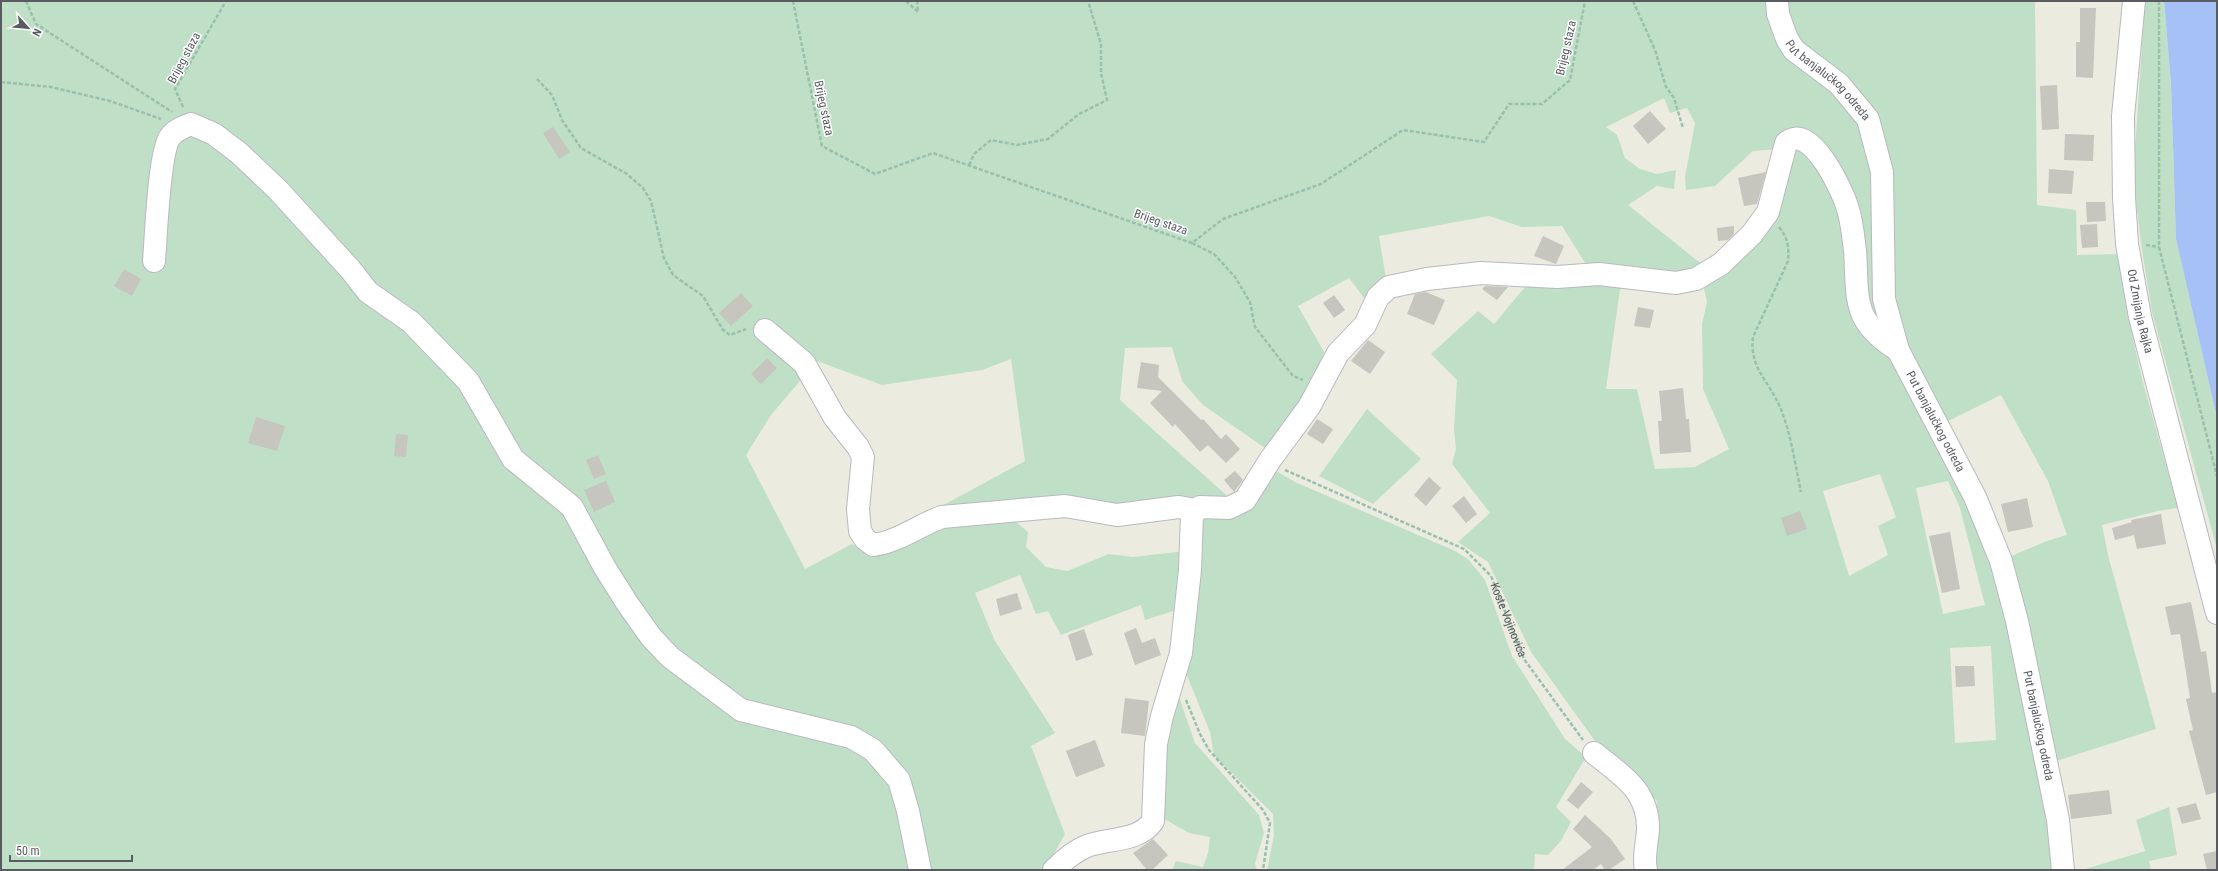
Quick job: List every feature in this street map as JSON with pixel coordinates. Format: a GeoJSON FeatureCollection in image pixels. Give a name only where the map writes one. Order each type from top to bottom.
{"type":"FeatureCollection","features":[{"type":"Feature","properties":{"kind":"street","name":"Put banjalučkog odreda"},"geometry":{"type":"LineString","coordinates":[[1777,1],[1778,14],[1787,39],[1794,50],[1839,84],[1868,119],[1882,172],[1884,299],[1898,350],[1975,497],[2001,561],[2017,621],[2058,820],[2062,870]]}},
{"type":"Feature","properties":{"kind":"street","name":"Od Zmijanja Rajka"},"geometry":{"type":"LineString","coordinates":[[2134,1],[2123,116],[2124,198],[2127,244],[2145,338],[2217,613]]}},
{"type":"Feature","properties":{"kind":"street"},"geometry":{"type":"LineString","coordinates":[[154,261],[162,166],[170,137],[177,131],[191,124],[214,134],[239,153],[278,190],[350,269],[368,292],[411,322],[468,381],[513,458],[572,507],[605,568],[627,603],[651,637],[670,657],[741,710],[845,735],[873,750],[899,780],[908,811],[920,870]]}},
{"type":"Feature","properties":{"kind":"street"},"geometry":{"type":"LineString","coordinates":[[765,330],[804,363],[834,418],[858,447],[863,457],[858,508],[860,531],[865,539],[873,545],[894,540],[928,522],[942,518],[1065,506],[1117,515],[1179,507],[1195,510],[1204,506],[1229,508],[1245,500],[1270,460],[1309,407],[1338,352],[1365,325],[1378,297],[1389,287],[1427,279],[1480,273],[1557,278],[1599,274],[1676,284],[1696,280],[1721,264],[1752,234],[1768,212],[1786,143],[1794,138],[1806,140],[1820,155],[1847,205],[1852,228],[1859,301],[1865,319],[1882,340],[1898,350]]}},
{"type":"Feature","properties":{"kind":"street"},"geometry":{"type":"LineString","coordinates":[[1054,870],[1070,855],[1087,846],[1132,836],[1144,831],[1153,821],[1156,744],[1162,716],[1181,653],[1193,536],[1191,521],[1195,510]]}},
{"type":"Feature","properties":{"kind":"street"},"geometry":{"type":"LineString","coordinates":[[1594,753],[1633,785],[1642,798],[1648,820],[1646,870]]}},
{"type":"Feature","properties":{"kind":"path"},"geometry":{"type":"LineString","coordinates":[[26,1],[36,24],[191,124]]}},
{"type":"Feature","properties":{"kind":"path","name":"Brijeg staza"},"geometry":{"type":"LineString","coordinates":[[191,124],[175,89],[226,1]]}},
{"type":"Feature","properties":{"kind":"path","name":"Brijeg staza"},"geometry":{"type":"LineString","coordinates":[[793,1],[822,146],[875,174],[934,153],[1192,243],[1223,220],[1321,184],[1403,130],[1484,142],[1509,104],[1542,104],[1570,80],[1585,1]]}},
{"type":"Feature","properties":{"kind":"path"},"geometry":{"type":"LineString","coordinates":[[906,1],[918,12],[917,1]]}},
{"type":"Feature","properties":{"kind":"path"},"geometry":{"type":"LineString","coordinates":[[969,165],[974,154],[991,140],[1017,145],[1048,139],[1079,114],[1107,100],[1101,73],[1101,44],[1088,1]]}},
{"type":"Feature","properties":{"kind":"path"},"geometry":{"type":"LineString","coordinates":[[1633,1],[1655,50],[1666,87],[1674,98],[1683,128]]}},
{"type":"Feature","properties":{"kind":"path"},"geometry":{"type":"LineString","coordinates":[[2159,1],[2159,247],[2217,476]]}},
{"type":"Feature","properties":{"kind":"path"},"geometry":{"type":"LineString","coordinates":[[537,79],[552,95],[562,120],[581,148],[627,174],[643,188],[651,201],[664,258],[673,275],[703,296],[723,330],[730,335],[754,327],[765,330]]}},
{"type":"Feature","properties":{"kind":"path"},"geometry":{"type":"LineString","coordinates":[[1,82],[51,86],[110,101],[153,118],[191,124]]}},
{"type":"Feature","properties":{"kind":"path"},"geometry":{"type":"LineString","coordinates":[[1768,212],[1786,236],[1789,248],[1788,261],[1753,337],[1753,359],[1780,407],[1801,492]]}},
{"type":"Feature","properties":{"kind":"path"},"geometry":{"type":"LineString","coordinates":[[1192,243],[1214,254],[1235,277],[1250,302],[1255,327],[1293,376],[1320,386]]}},
{"type":"Feature","properties":{"kind":"path"},"geometry":{"type":"LineString","coordinates":[[2145,245],[2159,247]]}},
{"type":"Feature","properties":{"kind":"path","name":"Koste Vojinovića"},"geometry":{"type":"LineString","coordinates":[[1270,460],[1290,472],[1464,549],[1491,576],[1524,659],[1594,753]]}},
{"type":"Feature","properties":{"kind":"path"},"geometry":{"type":"LineString","coordinates":[[1175,672],[1200,734],[1209,750],[1263,810],[1270,823],[1263,870]]}},
{"type":"Feature","properties":{"kind":"green space"},"geometry":{"type":"Polygon","coordinates":[[[1,1],[2035,1],[2037,205],[2076,210],[2077,255],[2120,254],[2127,312],[2142,379],[2178,508],[2158,511],[2102,525],[2109,559],[2156,729],[2044,765],[2055,870],[1653,870],[1657,801],[1595,741],[1531,652],[1488,562],[1458,542],[1490,513],[1452,464],[1456,449],[1454,429],[1457,380],[1431,354],[1478,311],[1494,324],[1531,280],[1621,282],[1606,389],[1637,389],[1655,469],[1695,467],[1729,449],[1703,389],[1702,324],[1707,302],[1703,284],[1748,247],[1780,149],[1753,151],[1715,186],[1686,190],[1685,177],[1695,123],[1687,108],[1670,113],[1664,98],[1606,127],[1617,135],[1625,158],[1640,169],[1657,174],[1676,170],[1674,189],[1657,186],[1628,205],[1704,266],[1691,277],[1589,269],[1562,226],[1522,227],[1489,216],[1379,236],[1386,279],[1368,303],[1349,278],[1298,306],[1324,352],[1308,393],[1268,450],[1203,405],[1182,381],[1172,347],[1125,348],[1120,400],[1234,502],[1121,508],[938,508],[1025,461],[1011,359],[982,370],[882,385],[817,361],[771,415],[746,455],[805,569],[852,544],[864,552],[880,553],[940,528],[1009,516],[1028,532],[1026,547],[1046,567],[1067,571],[1109,554],[1133,557],[1186,551],[1176,610],[1145,620],[1141,605],[1061,635],[1048,611],[1036,614],[1020,575],[975,593],[995,641],[1055,733],[1031,746],[1065,834],[1045,870],[1,870],[1,1]],[[2001,395],[1946,422],[1995,563],[2047,541],[2067,535],[2048,481],[2001,395]],[[1880,474],[1823,491],[1849,576],[1888,555],[1878,526],[1896,517],[1880,474]],[[1948,481],[1916,488],[1943,614],[1985,605],[1960,508],[1948,481]],[[1991,646],[1950,648],[1955,743],[1996,740],[1991,646]]]}},
{"type":"Feature","properties":{"kind":"green space"},"geometry":{"type":"Polygon","coordinates":[[[2145,1],[2164,1],[2171,83],[2176,239],[2217,418],[2217,549],[2152,312],[2142,250],[2133,179],[2145,1]]]}},
{"type":"Feature","properties":{"kind":"green space"},"geometry":{"type":"Polygon","coordinates":[[[1367,409],[1421,459],[1373,504],[1319,476],[1367,409]]]}},
{"type":"Feature","properties":{"kind":"green space"},"geometry":{"type":"Polygon","coordinates":[[[1271,468],[1295,482],[1453,550],[1468,559],[1485,580],[1512,656],[1565,739],[1586,757],[1556,807],[1571,822],[1560,842],[1548,855],[1535,854],[1534,870],[1267,870],[1274,835],[1273,814],[1214,755],[1210,732],[1186,673],[1200,520],[1271,468]]]}},
{"type":"Feature","properties":{"kind":"green space"},"geometry":{"type":"Polygon","coordinates":[[[1178,694],[1195,743],[1259,815],[1264,833],[1255,864],[1257,870],[1172,870],[1176,861],[1203,867],[1208,853],[1210,837],[1189,833],[1161,817],[1162,736],[1178,694]]]}},
{"type":"Feature","properties":{"kind":"green space"},"geometry":{"type":"Polygon","coordinates":[[[2169,807],[2177,855],[2149,861],[2151,870],[2082,870],[2145,851],[2136,820],[2169,807]]]}},
{"type":"Feature","properties":{"kind":"water"},"geometry":{"type":"Polygon","coordinates":[[[2164,1],[2217,1],[2217,418],[2176,239],[2171,83],[2164,1]]]}},
{"type":"Feature","properties":{"kind":"building"},"geometry":{"type":"Polygon","coordinates":[[[2080,8],[2096,8],[2093,78],[2076,77],[2076,42],[2080,42],[2080,8]]]}},
{"type":"Feature","properties":{"kind":"building"},"geometry":{"type":"Polygon","coordinates":[[[2057,85],[2059,129],[2042,130],[2040,86],[2057,85]]]}},
{"type":"Feature","properties":{"kind":"building"},"geometry":{"type":"Polygon","coordinates":[[[1650,111],[1666,129],[1648,144],[1633,126],[1650,111]]]}},
{"type":"Feature","properties":{"kind":"building"},"geometry":{"type":"Polygon","coordinates":[[[553,127],[570,152],[559,159],[543,133],[553,127]]]}},
{"type":"Feature","properties":{"kind":"building"},"geometry":{"type":"Polygon","coordinates":[[[2065,134],[2094,135],[2093,161],[2064,160],[2065,134]]]}},
{"type":"Feature","properties":{"kind":"building"},"geometry":{"type":"Polygon","coordinates":[[[2049,169],[2074,171],[2072,194],[2048,193],[2049,169]]]}},
{"type":"Feature","properties":{"kind":"building"},"geometry":{"type":"Polygon","coordinates":[[[1766,172],[1757,204],[1744,206],[1738,178],[1766,172]]]}},
{"type":"Feature","properties":{"kind":"building"},"geometry":{"type":"Polygon","coordinates":[[[2086,202],[2105,202],[2106,221],[2087,222],[2086,202]]]}},
{"type":"Feature","properties":{"kind":"building"},"geometry":{"type":"Polygon","coordinates":[[[2097,224],[2098,247],[2082,248],[2080,225],[2097,224]]]}},
{"type":"Feature","properties":{"kind":"building"},"geometry":{"type":"Polygon","coordinates":[[[1734,226],[1734,234],[1728,240],[1718,241],[1717,228],[1734,226]]]}},
{"type":"Feature","properties":{"kind":"building"},"geometry":{"type":"Polygon","coordinates":[[[1543,236],[1564,246],[1556,264],[1534,256],[1543,236]]]}},
{"type":"Feature","properties":{"kind":"building"},"geometry":{"type":"Polygon","coordinates":[[[124,269],[141,279],[132,296],[114,286],[124,269]]]}},
{"type":"Feature","properties":{"kind":"building"},"geometry":{"type":"Polygon","coordinates":[[[1485,286],[1508,287],[1497,300],[1482,289],[1485,286]]]}},
{"type":"Feature","properties":{"kind":"building"},"geometry":{"type":"Polygon","coordinates":[[[1426,292],[1445,300],[1434,325],[1407,314],[1415,294],[1426,292]]]}},
{"type":"Feature","properties":{"kind":"building"},"geometry":{"type":"Polygon","coordinates":[[[741,293],[753,306],[731,326],[719,313],[741,293]]]}},
{"type":"Feature","properties":{"kind":"building"},"geometry":{"type":"Polygon","coordinates":[[[1334,295],[1345,310],[1334,318],[1323,303],[1334,295]]]}},
{"type":"Feature","properties":{"kind":"building"},"geometry":{"type":"Polygon","coordinates":[[[1638,307],[1654,310],[1650,328],[1634,326],[1638,307]]]}},
{"type":"Feature","properties":{"kind":"building"},"geometry":{"type":"Polygon","coordinates":[[[1368,340],[1385,352],[1370,374],[1351,361],[1368,340]]]}},
{"type":"Feature","properties":{"kind":"building"},"geometry":{"type":"Polygon","coordinates":[[[767,358],[777,368],[761,384],[751,374],[767,358]]]}},
{"type":"Feature","properties":{"kind":"building"},"geometry":{"type":"Polygon","coordinates":[[[1141,362],[1159,365],[1158,377],[1201,420],[1203,419],[1221,439],[1226,434],[1240,449],[1226,463],[1208,445],[1200,452],[1175,424],[1173,427],[1150,403],[1162,391],[1137,388],[1141,362]]]}},
{"type":"Feature","properties":{"kind":"building"},"geometry":{"type":"Polygon","coordinates":[[[1683,388],[1686,419],[1689,419],[1691,452],[1660,454],[1658,421],[1662,421],[1659,391],[1683,388]]]}},
{"type":"Feature","properties":{"kind":"building"},"geometry":{"type":"Polygon","coordinates":[[[256,417],[285,426],[277,451],[248,443],[256,417]]]}},
{"type":"Feature","properties":{"kind":"building"},"geometry":{"type":"Polygon","coordinates":[[[1317,419],[1333,429],[1323,444],[1307,434],[1317,419]]]}},
{"type":"Feature","properties":{"kind":"building"},"geometry":{"type":"Polygon","coordinates":[[[396,434],[408,435],[406,457],[394,456],[396,434]]]}},
{"type":"Feature","properties":{"kind":"building"},"geometry":{"type":"Polygon","coordinates":[[[598,455],[606,474],[594,479],[586,460],[598,455]]]}},
{"type":"Feature","properties":{"kind":"building"},"geometry":{"type":"Polygon","coordinates":[[[1235,471],[1243,480],[1234,492],[1224,480],[1235,471]]]}},
{"type":"Feature","properties":{"kind":"building"},"geometry":{"type":"Polygon","coordinates":[[[1429,477],[1441,488],[1426,506],[1414,495],[1429,477]]]}},
{"type":"Feature","properties":{"kind":"building"},"geometry":{"type":"Polygon","coordinates":[[[606,481],[615,502],[594,512],[584,490],[606,481]]]}},
{"type":"Feature","properties":{"kind":"building"},"geometry":{"type":"Polygon","coordinates":[[[1464,496],[1477,514],[1466,523],[1452,506],[1464,496]]]}},
{"type":"Feature","properties":{"kind":"building"},"geometry":{"type":"Polygon","coordinates":[[[2027,498],[2033,527],[2008,532],[2001,504],[2027,498]]]}},
{"type":"Feature","properties":{"kind":"building"},"geometry":{"type":"Polygon","coordinates":[[[1800,511],[1807,529],[1787,536],[1781,518],[1800,511]]]}},
{"type":"Feature","properties":{"kind":"building"},"geometry":{"type":"Polygon","coordinates":[[[2161,514],[2166,544],[2137,549],[2134,535],[2115,540],[2112,528],[2132,522],[2131,520],[2161,514]]]}},
{"type":"Feature","properties":{"kind":"building"},"geometry":{"type":"Polygon","coordinates":[[[1950,532],[1960,589],[1942,593],[1929,536],[1950,532]]]}},
{"type":"Feature","properties":{"kind":"building"},"geometry":{"type":"Polygon","coordinates":[[[1017,593],[1022,609],[1000,616],[996,599],[1017,593]]]}},
{"type":"Feature","properties":{"kind":"building"},"geometry":{"type":"Polygon","coordinates":[[[2191,602],[2201,652],[2206,651],[2212,693],[2217,692],[2217,792],[2206,795],[2189,731],[2193,730],[2186,699],[2190,698],[2180,634],[2171,635],[2165,607],[2191,602]]]}},
{"type":"Feature","properties":{"kind":"building"},"geometry":{"type":"Polygon","coordinates":[[[1136,628],[1142,643],[1155,638],[1161,655],[1135,665],[1124,633],[1136,628]]]}},
{"type":"Feature","properties":{"kind":"building"},"geometry":{"type":"Polygon","coordinates":[[[1084,629],[1093,655],[1076,661],[1068,635],[1084,629]]]}},
{"type":"Feature","properties":{"kind":"building"},"geometry":{"type":"Polygon","coordinates":[[[1955,666],[1974,666],[1975,686],[1956,687],[1955,666]]]}},
{"type":"Feature","properties":{"kind":"building"},"geometry":{"type":"Polygon","coordinates":[[[1125,698],[1149,701],[1145,736],[1121,733],[1125,698]]]}},
{"type":"Feature","properties":{"kind":"building"},"geometry":{"type":"Polygon","coordinates":[[[1095,740],[1105,766],[1076,777],[1066,751],[1095,740]]]}},
{"type":"Feature","properties":{"kind":"building"},"geometry":{"type":"Polygon","coordinates":[[[1581,782],[1593,792],[1578,809],[1567,800],[1581,782]]]}},
{"type":"Feature","properties":{"kind":"building"},"geometry":{"type":"Polygon","coordinates":[[[2109,790],[2112,814],[2071,819],[2068,795],[2109,790]]]}},
{"type":"Feature","properties":{"kind":"building"},"geometry":{"type":"Polygon","coordinates":[[[2196,803],[2201,819],[2182,824],[2177,808],[2196,803]]]}},
{"type":"Feature","properties":{"kind":"building"},"geometry":{"type":"Polygon","coordinates":[[[1585,815],[1611,839],[1625,859],[1609,870],[1605,870],[1601,864],[1593,870],[1562,870],[1592,847],[1573,829],[1585,815]]]}},
{"type":"Feature","properties":{"kind":"building"},"geometry":{"type":"Polygon","coordinates":[[[1153,839],[1168,855],[1152,870],[1147,870],[1133,853],[1153,839]]]}},
{"type":"Feature","properties":{"kind":"building"},"geometry":{"type":"Polygon","coordinates":[[[2217,851],[2217,870],[2207,870],[2203,854],[2217,851]]]}}]}
